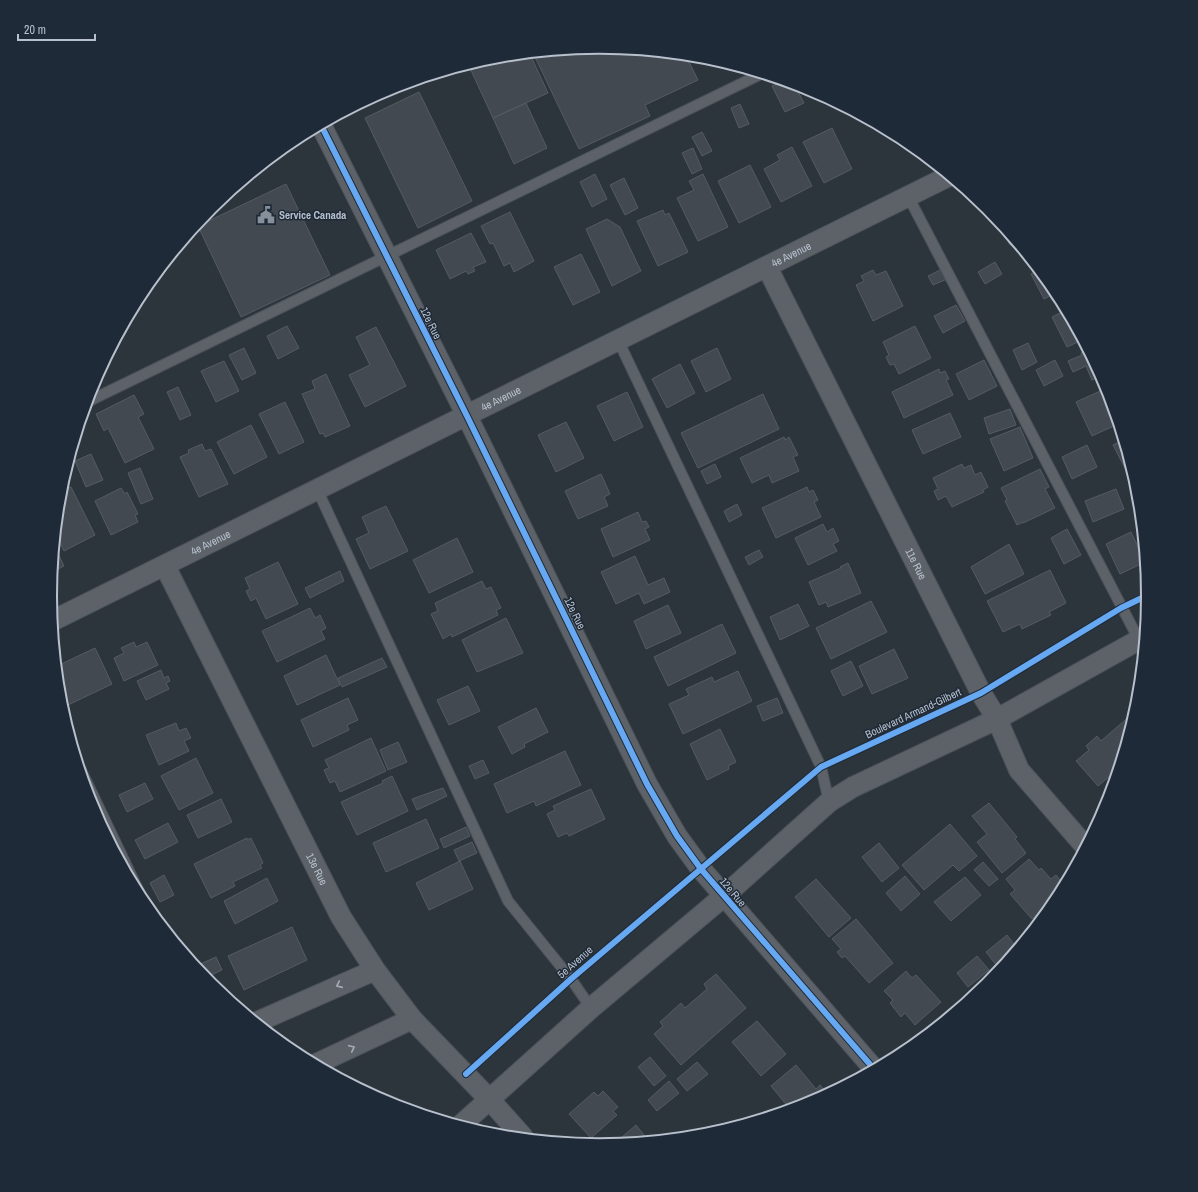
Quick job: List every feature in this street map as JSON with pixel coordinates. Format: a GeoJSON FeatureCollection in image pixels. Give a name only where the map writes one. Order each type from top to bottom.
{"type":"FeatureCollection","features":[{"type":"Feature","properties":{"kind":"street","name":"12e Rue"},"geometry":{"type":"LineString","coordinates":[[323,130],[467,416],[647,784],[677,836],[723,897],[870,1065]]}},
{"type":"Feature","properties":{"kind":"street","name":"4e Avenue"},"geometry":{"type":"LineString","coordinates":[[58,618],[944,179]]}},
{"type":"Feature","properties":{"kind":"street","name":"11e Rue"},"geometry":{"type":"LineString","coordinates":[[767,267],[981,693],[997,719],[1019,770],[1082,842]]}},
{"type":"Feature","properties":{"kind":"street","name":"13e Rue"},"geometry":{"type":"LineString","coordinates":[[165,566],[341,917],[375,970],[412,1019],[490,1100],[517,1131]]}},
{"type":"Feature","properties":{"kind":"street"},"geometry":{"type":"LineString","coordinates":[[465,1121],[591,1008],[723,897],[829,802],[853,787],[997,719],[1139,643]]}},
{"type":"Feature","properties":{"kind":"street"},"geometry":{"type":"LineString","coordinates":[[261,1020],[375,970]]}},
{"type":"Feature","properties":{"kind":"street"},"geometry":{"type":"LineString","coordinates":[[322,1061],[412,1019]]}},
{"type":"Feature","properties":{"kind":"lane"},"geometry":{"type":"LineString","coordinates":[[95,398],[755,77]]}},
{"type":"Feature","properties":{"kind":"lane"},"geometry":{"type":"LineString","coordinates":[[908,196],[1139,636]]}},
{"type":"Feature","properties":{"kind":"lane"},"geometry":{"type":"LineString","coordinates":[[618,340],[821,767],[829,802]]}},
{"type":"Feature","properties":{"kind":"lane"},"geometry":{"type":"LineString","coordinates":[[317,489],[508,902],[571,979],[591,1008]]}},
{"type":"Feature","properties":{"kind":"building"},"geometry":{"type":"Polygon","coordinates":[[[599,54],[634,55],[689,62],[698,80],[645,105],[650,116],[579,149],[535,58],[564,55],[599,54]]]}},
{"type":"Feature","properties":{"kind":"building"},"geometry":{"type":"Polygon","coordinates":[[[532,59],[548,93],[493,118],[471,69],[493,64],[532,59]]]}},
{"type":"Feature","properties":{"kind":"building"},"geometry":{"type":"Polygon","coordinates":[[[776,84],[798,92],[804,103],[785,112],[772,86],[776,84]]]}},
{"type":"Feature","properties":{"kind":"building"},"geometry":{"type":"Polygon","coordinates":[[[419,92],[472,201],[418,228],[365,118],[419,92]]]}},
{"type":"Feature","properties":{"kind":"building"},"geometry":{"type":"Polygon","coordinates":[[[526,103],[547,148],[514,164],[493,118],[526,103]]]}},
{"type":"Feature","properties":{"kind":"building"},"geometry":{"type":"Polygon","coordinates":[[[740,104],[749,124],[739,128],[731,108],[740,104]]]}},
{"type":"Feature","properties":{"kind":"building"},"geometry":{"type":"Polygon","coordinates":[[[832,128],[852,169],[824,183],[803,142],[832,128]]]}},
{"type":"Feature","properties":{"kind":"building"},"geometry":{"type":"Polygon","coordinates":[[[702,132],[712,151],[702,156],[692,137],[702,132]]]}},
{"type":"Feature","properties":{"kind":"building"},"geometry":{"type":"Polygon","coordinates":[[[792,147],[812,186],[781,202],[764,169],[780,160],[777,155],[792,147]]]}},
{"type":"Feature","properties":{"kind":"building"},"geometry":{"type":"Polygon","coordinates":[[[693,148],[702,169],[692,174],[682,153],[693,148]]]}},
{"type":"Feature","properties":{"kind":"building"},"geometry":{"type":"Polygon","coordinates":[[[750,165],[771,207],[739,223],[718,181],[750,165]]]}},
{"type":"Feature","properties":{"kind":"building"},"geometry":{"type":"Polygon","coordinates":[[[595,174],[607,199],[592,207],[580,182],[595,174]]]}},
{"type":"Feature","properties":{"kind":"building"},"geometry":{"type":"Polygon","coordinates":[[[703,174],[728,227],[698,241],[677,198],[694,190],[689,181],[703,174]]]}},
{"type":"Feature","properties":{"kind":"building"},"geometry":{"type":"Polygon","coordinates":[[[624,178],[638,208],[625,215],[610,185],[624,178]]]}},
{"type":"Feature","properties":{"kind":"building"},"geometry":{"type":"Polygon","coordinates":[[[286,184],[330,275],[241,317],[200,230],[209,221],[286,184]]]}},
{"type":"Feature","properties":{"kind":"building"},"geometry":{"type":"Polygon","coordinates":[[[663,210],[665,215],[669,213],[688,252],[658,266],[637,221],[663,210]]]}},
{"type":"Feature","properties":{"kind":"building"},"geometry":{"type":"Polygon","coordinates":[[[510,212],[534,261],[514,272],[510,263],[504,266],[493,243],[490,244],[481,226],[510,212]]]}},
{"type":"Feature","properties":{"kind":"building"},"geometry":{"type":"Polygon","coordinates":[[[607,219],[620,227],[641,271],[612,286],[586,229],[607,219]]]}},
{"type":"Feature","properties":{"kind":"building"},"geometry":{"type":"Polygon","coordinates":[[[471,233],[486,262],[473,267],[475,271],[468,274],[466,271],[450,279],[436,250],[471,233]]]}},
{"type":"Feature","properties":{"kind":"building"},"geometry":{"type":"Polygon","coordinates":[[[581,254],[600,292],[573,305],[554,267],[581,254]]]}},
{"type":"Feature","properties":{"kind":"building"},"geometry":{"type":"Polygon","coordinates":[[[995,262],[1002,274],[985,284],[978,272],[995,262]]]}},
{"type":"Feature","properties":{"kind":"building"},"geometry":{"type":"Polygon","coordinates":[[[942,269],[947,279],[933,285],[928,276],[942,269]]]}},
{"type":"Feature","properties":{"kind":"building"},"geometry":{"type":"Polygon","coordinates":[[[873,270],[876,275],[886,271],[903,306],[873,321],[856,285],[864,281],[861,276],[873,270]]]}},
{"type":"Feature","properties":{"kind":"building"},"geometry":{"type":"Polygon","coordinates":[[[1034,272],[1053,300],[1050,296],[1044,299],[1031,274],[1034,272]]]}},
{"type":"Feature","properties":{"kind":"building"},"geometry":{"type":"Polygon","coordinates":[[[956,305],[965,321],[943,333],[934,316],[956,305]]]}},
{"type":"Feature","properties":{"kind":"building"},"geometry":{"type":"Polygon","coordinates":[[[1061,313],[1077,342],[1067,347],[1052,317],[1061,313]]]}},
{"type":"Feature","properties":{"kind":"building"},"geometry":{"type":"Polygon","coordinates":[[[287,326],[299,348],[278,359],[267,336],[287,326]]]}},
{"type":"Feature","properties":{"kind":"building"},"geometry":{"type":"Polygon","coordinates":[[[915,326],[931,358],[899,374],[894,364],[890,365],[886,357],[889,355],[883,342],[915,326]]]}},
{"type":"Feature","properties":{"kind":"building"},"geometry":{"type":"Polygon","coordinates":[[[376,327],[406,386],[365,407],[349,375],[370,365],[356,337],[376,327]]]}},
{"type":"Feature","properties":{"kind":"building"},"geometry":{"type":"Polygon","coordinates":[[[1028,343],[1037,362],[1022,370],[1013,350],[1028,343]]]}},
{"type":"Feature","properties":{"kind":"building"},"geometry":{"type":"Polygon","coordinates":[[[244,348],[256,373],[242,380],[229,355],[244,348]]]}},
{"type":"Feature","properties":{"kind":"building"},"geometry":{"type":"Polygon","coordinates":[[[717,348],[731,379],[706,392],[691,361],[717,348]]]}},
{"type":"Feature","properties":{"kind":"building"},"geometry":{"type":"Polygon","coordinates":[[[1083,352],[1095,379],[1092,380],[1086,366],[1073,372],[1068,361],[1082,355],[1081,353],[1083,352]]]}},
{"type":"Feature","properties":{"kind":"building"},"geometry":{"type":"Polygon","coordinates":[[[984,360],[997,386],[969,400],[956,374],[984,360]]]}},
{"type":"Feature","properties":{"kind":"building"},"geometry":{"type":"Polygon","coordinates":[[[1055,360],[1063,376],[1044,386],[1036,370],[1055,360]]]}},
{"type":"Feature","properties":{"kind":"building"},"geometry":{"type":"Polygon","coordinates":[[[224,361],[239,391],[216,402],[201,371],[224,361]]]}},
{"type":"Feature","properties":{"kind":"building"},"geometry":{"type":"Polygon","coordinates":[[[680,364],[695,393],[667,408],[652,379],[680,364]]]}},
{"type":"Feature","properties":{"kind":"building"},"geometry":{"type":"Polygon","coordinates":[[[939,369],[940,373],[945,371],[949,379],[946,380],[953,395],[904,418],[892,392],[939,369]]]}},
{"type":"Feature","properties":{"kind":"building"},"geometry":{"type":"Polygon","coordinates":[[[326,374],[350,426],[325,437],[323,433],[320,434],[302,394],[315,389],[312,381],[326,374]]]}},
{"type":"Feature","properties":{"kind":"building"},"geometry":{"type":"Polygon","coordinates":[[[178,387],[191,415],[180,420],[167,392],[178,387]]]}},
{"type":"Feature","properties":{"kind":"building"},"geometry":{"type":"Polygon","coordinates":[[[1101,391],[1113,426],[1092,436],[1076,402],[1101,391]]]}},
{"type":"Feature","properties":{"kind":"building"},"geometry":{"type":"Polygon","coordinates":[[[627,392],[643,427],[614,441],[597,406],[627,392]]]}},
{"type":"Feature","properties":{"kind":"building"},"geometry":{"type":"Polygon","coordinates":[[[763,394],[779,429],[698,468],[681,433],[763,394]]]}},
{"type":"Feature","properties":{"kind":"building"},"geometry":{"type":"Polygon","coordinates":[[[134,395],[144,414],[138,417],[154,449],[125,463],[108,428],[104,431],[96,414],[134,395]]]}},
{"type":"Feature","properties":{"kind":"building"},"geometry":{"type":"Polygon","coordinates":[[[285,402],[304,442],[279,454],[259,414],[285,402]]]}},
{"type":"Feature","properties":{"kind":"building"},"geometry":{"type":"Polygon","coordinates":[[[1010,409],[1016,425],[989,434],[984,418],[1010,409]]]}},
{"type":"Feature","properties":{"kind":"building"},"geometry":{"type":"Polygon","coordinates":[[[950,413],[961,437],[923,454],[912,430],[950,413]]]}},
{"type":"Feature","properties":{"kind":"building"},"geometry":{"type":"Polygon","coordinates":[[[566,422],[584,458],[556,472],[538,435],[566,422]]]}},
{"type":"Feature","properties":{"kind":"building"},"geometry":{"type":"Polygon","coordinates":[[[251,425],[267,457],[234,474],[217,442],[251,425]]]}},
{"type":"Feature","properties":{"kind":"building"},"geometry":{"type":"Polygon","coordinates":[[[1020,427],[1033,458],[1004,471],[990,439],[1020,427]]]}},
{"type":"Feature","properties":{"kind":"building"},"geometry":{"type":"Polygon","coordinates":[[[784,437],[785,440],[789,437],[798,455],[793,457],[799,471],[772,483],[769,475],[752,483],[740,458],[784,437]]]}},
{"type":"Feature","properties":{"kind":"building"},"geometry":{"type":"Polygon","coordinates":[[[1119,442],[1127,471],[1113,445],[1119,442]]]}},
{"type":"Feature","properties":{"kind":"building"},"geometry":{"type":"Polygon","coordinates":[[[202,444],[205,451],[211,449],[228,484],[199,497],[180,457],[189,453],[188,450],[202,444]]]}},
{"type":"Feature","properties":{"kind":"building"},"geometry":{"type":"Polygon","coordinates":[[[1087,445],[1097,467],[1072,479],[1062,457],[1087,445]]]}},
{"type":"Feature","properties":{"kind":"building"},"geometry":{"type":"Polygon","coordinates":[[[91,454],[103,480],[86,487],[75,461],[91,454]]]}},
{"type":"Feature","properties":{"kind":"building"},"geometry":{"type":"Polygon","coordinates":[[[715,464],[721,477],[707,484],[701,471],[715,464]]]}},
{"type":"Feature","properties":{"kind":"building"},"geometry":{"type":"Polygon","coordinates":[[[962,464],[964,468],[971,465],[975,475],[981,472],[988,487],[983,490],[984,492],[952,507],[946,496],[938,500],[934,491],[938,489],[933,478],[962,464]]]}},
{"type":"Feature","properties":{"kind":"building"},"geometry":{"type":"Polygon","coordinates":[[[140,468],[153,499],[141,504],[128,473],[140,468]]]}},
{"type":"Feature","properties":{"kind":"building"},"geometry":{"type":"Polygon","coordinates":[[[1040,469],[1049,487],[1045,489],[1055,508],[1017,525],[1005,501],[1007,500],[1001,488],[1040,469]]]}},
{"type":"Feature","properties":{"kind":"building"},"geometry":{"type":"Polygon","coordinates":[[[601,474],[610,494],[604,497],[608,506],[578,519],[565,491],[601,474]]]}},
{"type":"Feature","properties":{"kind":"building"},"geometry":{"type":"Polygon","coordinates":[[[71,487],[95,535],[64,551],[60,543],[67,489],[71,487]]]}},
{"type":"Feature","properties":{"kind":"building"},"geometry":{"type":"Polygon","coordinates":[[[807,487],[809,492],[813,490],[818,500],[814,502],[821,517],[776,538],[762,508],[807,487]]]}},
{"type":"Feature","properties":{"kind":"building"},"geometry":{"type":"Polygon","coordinates":[[[121,488],[125,494],[127,492],[138,514],[135,515],[138,522],[111,535],[95,501],[121,488]]]}},
{"type":"Feature","properties":{"kind":"building"},"geometry":{"type":"Polygon","coordinates":[[[1116,489],[1124,509],[1093,522],[1085,501],[1116,489]]]}},
{"type":"Feature","properties":{"kind":"building"},"geometry":{"type":"Polygon","coordinates":[[[737,504],[742,515],[729,522],[724,511],[737,504]]]}},
{"type":"Feature","properties":{"kind":"building"},"geometry":{"type":"Polygon","coordinates":[[[386,506],[408,551],[370,569],[356,539],[369,533],[362,517],[386,506]]]}},
{"type":"Feature","properties":{"kind":"building"},"geometry":{"type":"Polygon","coordinates":[[[638,512],[642,522],[646,521],[649,527],[645,529],[650,540],[613,557],[601,529],[638,512]]]}},
{"type":"Feature","properties":{"kind":"building"},"geometry":{"type":"Polygon","coordinates":[[[823,524],[827,532],[833,528],[839,541],[833,544],[837,551],[808,565],[795,538],[823,524]]]}},
{"type":"Feature","properties":{"kind":"building"},"geometry":{"type":"Polygon","coordinates":[[[1067,529],[1081,555],[1064,564],[1051,538],[1067,529]]]}},
{"type":"Feature","properties":{"kind":"building"},"geometry":{"type":"Polygon","coordinates":[[[1131,532],[1139,548],[1140,564],[1120,574],[1106,544],[1131,532]]]}},
{"type":"Feature","properties":{"kind":"building"},"geometry":{"type":"Polygon","coordinates":[[[457,538],[473,572],[429,593],[413,560],[457,538]]]}},
{"type":"Feature","properties":{"kind":"building"},"geometry":{"type":"Polygon","coordinates":[[[1009,544],[1024,574],[985,594],[971,567],[1009,544]]]}},
{"type":"Feature","properties":{"kind":"building"},"geometry":{"type":"Polygon","coordinates":[[[759,550],[763,557],[749,565],[745,557],[759,550]]]}},
{"type":"Feature","properties":{"kind":"building"},"geometry":{"type":"Polygon","coordinates":[[[59,555],[64,566],[58,569],[59,555]]]}},
{"type":"Feature","properties":{"kind":"building"},"geometry":{"type":"Polygon","coordinates":[[[635,556],[648,585],[664,578],[670,592],[644,604],[639,593],[616,604],[601,572],[635,556]]]}},
{"type":"Feature","properties":{"kind":"building"},"geometry":{"type":"Polygon","coordinates":[[[278,562],[298,604],[266,619],[256,598],[251,601],[246,591],[250,589],[245,578],[278,562]]]}},
{"type":"Feature","properties":{"kind":"building"},"geometry":{"type":"Polygon","coordinates":[[[848,563],[861,593],[828,607],[826,602],[819,605],[809,582],[841,568],[840,567],[848,563]]]}},
{"type":"Feature","properties":{"kind":"building"},"geometry":{"type":"Polygon","coordinates":[[[1050,570],[1066,603],[1049,612],[1051,615],[1022,629],[1020,624],[1003,632],[987,601],[1050,570]]]}},
{"type":"Feature","properties":{"kind":"building"},"geometry":{"type":"Polygon","coordinates":[[[340,571],[344,581],[310,598],[305,588],[340,571]]]}},
{"type":"Feature","properties":{"kind":"building"},"geometry":{"type":"Polygon","coordinates":[[[482,581],[486,589],[491,587],[501,608],[496,610],[498,615],[452,637],[451,634],[443,639],[431,614],[438,611],[435,603],[482,581]]]}},
{"type":"Feature","properties":{"kind":"building"},"geometry":{"type":"Polygon","coordinates":[[[871,601],[887,632],[831,659],[816,628],[871,601]]]}},
{"type":"Feature","properties":{"kind":"building"},"geometry":{"type":"Polygon","coordinates":[[[798,604],[809,626],[780,640],[770,617],[798,604]]]}},
{"type":"Feature","properties":{"kind":"building"},"geometry":{"type":"Polygon","coordinates":[[[668,605],[681,633],[646,649],[634,621],[668,605]]]}},
{"type":"Feature","properties":{"kind":"building"},"geometry":{"type":"Polygon","coordinates":[[[310,608],[315,618],[320,615],[326,628],[321,631],[325,639],[277,662],[262,631],[310,608]]]}},
{"type":"Feature","properties":{"kind":"building"},"geometry":{"type":"Polygon","coordinates":[[[506,618],[523,653],[477,672],[462,640],[506,618]]]}},
{"type":"Feature","properties":{"kind":"building"},"geometry":{"type":"Polygon","coordinates":[[[722,624],[736,653],[668,686],[654,657],[722,624]]]}},
{"type":"Feature","properties":{"kind":"building"},"geometry":{"type":"Polygon","coordinates":[[[134,642],[136,647],[147,642],[158,665],[124,681],[114,658],[124,653],[121,648],[134,642]]]}},
{"type":"Feature","properties":{"kind":"building"},"geometry":{"type":"Polygon","coordinates":[[[95,648],[112,684],[68,705],[62,664],[95,648]]]}},
{"type":"Feature","properties":{"kind":"building"},"geometry":{"type":"Polygon","coordinates":[[[894,649],[908,678],[872,694],[859,666],[894,649]]]}},
{"type":"Feature","properties":{"kind":"building"},"geometry":{"type":"Polygon","coordinates":[[[326,655],[340,685],[297,705],[284,676],[326,655]]]}},
{"type":"Feature","properties":{"kind":"building"},"geometry":{"type":"Polygon","coordinates":[[[382,658],[387,667],[342,687],[338,678],[382,658]]]}},
{"type":"Feature","properties":{"kind":"building"},"geometry":{"type":"Polygon","coordinates":[[[851,661],[863,686],[843,696],[831,671],[851,661]]]}},
{"type":"Feature","properties":{"kind":"building"},"geometry":{"type":"Polygon","coordinates":[[[161,670],[164,678],[168,676],[170,681],[166,683],[169,689],[146,700],[137,681],[161,670]]]}},
{"type":"Feature","properties":{"kind":"building"},"geometry":{"type":"Polygon","coordinates":[[[738,671],[752,701],[683,734],[669,704],[689,695],[686,689],[712,677],[714,682],[738,671]]]}},
{"type":"Feature","properties":{"kind":"building"},"geometry":{"type":"Polygon","coordinates":[[[468,686],[480,711],[449,725],[437,700],[468,686]]]}},
{"type":"Feature","properties":{"kind":"building"},"geometry":{"type":"Polygon","coordinates":[[[348,698],[358,720],[347,725],[349,730],[313,747],[301,720],[348,698]]]}},
{"type":"Feature","properties":{"kind":"building"},"geometry":{"type":"Polygon","coordinates":[[[777,698],[783,713],[763,721],[757,706],[777,698]]]}},
{"type":"Feature","properties":{"kind":"building"},"geometry":{"type":"Polygon","coordinates":[[[536,708],[548,732],[524,744],[525,747],[512,754],[498,727],[536,708]]]}},
{"type":"Feature","properties":{"kind":"building"},"geometry":{"type":"Polygon","coordinates":[[[1127,718],[1110,776],[1098,786],[1076,761],[1089,750],[1086,746],[1097,736],[1101,741],[1127,718]]]}},
{"type":"Feature","properties":{"kind":"building"},"geometry":{"type":"Polygon","coordinates":[[[176,723],[179,731],[186,728],[191,738],[184,741],[189,751],[159,765],[146,735],[176,723]]]}},
{"type":"Feature","properties":{"kind":"building"},"geometry":{"type":"Polygon","coordinates":[[[720,729],[736,762],[728,766],[729,769],[707,780],[690,744],[720,729]]]}},
{"type":"Feature","properties":{"kind":"building"},"geometry":{"type":"Polygon","coordinates":[[[371,738],[386,771],[340,792],[335,781],[330,783],[324,770],[329,768],[325,760],[371,738]]]}},
{"type":"Feature","properties":{"kind":"building"},"geometry":{"type":"Polygon","coordinates":[[[398,742],[407,762],[388,770],[380,750],[398,742]]]}},
{"type":"Feature","properties":{"kind":"building"},"geometry":{"type":"Polygon","coordinates":[[[565,751],[581,785],[536,806],[534,801],[507,813],[494,784],[565,751]]]}},
{"type":"Feature","properties":{"kind":"building"},"geometry":{"type":"Polygon","coordinates":[[[196,758],[213,793],[179,810],[161,776],[196,758]]]}},
{"type":"Feature","properties":{"kind":"building"},"geometry":{"type":"Polygon","coordinates":[[[483,760],[489,773],[475,779],[469,766],[483,760]]]}},
{"type":"Feature","properties":{"kind":"building"},"geometry":{"type":"Polygon","coordinates":[[[392,776],[408,811],[357,835],[341,802],[383,783],[382,781],[392,776]]]}},
{"type":"Feature","properties":{"kind":"building"},"geometry":{"type":"Polygon","coordinates":[[[145,783],[153,799],[127,812],[119,795],[145,783]]]}},
{"type":"Feature","properties":{"kind":"building"},"geometry":{"type":"Polygon","coordinates":[[[443,788],[447,796],[417,810],[412,799],[443,788]]]}},
{"type":"Feature","properties":{"kind":"building"},"geometry":{"type":"Polygon","coordinates":[[[591,789],[605,819],[569,836],[567,833],[558,837],[547,814],[555,810],[553,806],[591,789]]]}},
{"type":"Feature","properties":{"kind":"building"},"geometry":{"type":"Polygon","coordinates":[[[221,799],[232,822],[198,838],[187,815],[221,799]]]}},
{"type":"Feature","properties":{"kind":"building"},"geometry":{"type":"Polygon","coordinates":[[[989,803],[1017,837],[1015,839],[1026,853],[1002,873],[977,842],[987,834],[972,816],[989,803]]]}},
{"type":"Feature","properties":{"kind":"building"},"geometry":{"type":"Polygon","coordinates":[[[426,819],[439,848],[386,872],[373,843],[426,819]]]}},
{"type":"Feature","properties":{"kind":"building"},"geometry":{"type":"Polygon","coordinates":[[[168,823],[178,842],[145,859],[135,840],[168,823]]]}},
{"type":"Feature","properties":{"kind":"building"},"geometry":{"type":"Polygon","coordinates":[[[950,824],[977,856],[959,871],[953,865],[924,890],[902,865],[950,824]]]}},
{"type":"Feature","properties":{"kind":"building"},"geometry":{"type":"Polygon","coordinates":[[[466,827],[470,836],[444,848],[440,839],[466,827]]]}},
{"type":"Feature","properties":{"kind":"building"},"geometry":{"type":"Polygon","coordinates":[[[247,838],[247,840],[251,838],[263,863],[260,865],[262,868],[233,882],[235,886],[211,898],[194,864],[247,838]]]}},
{"type":"Feature","properties":{"kind":"building"},"geometry":{"type":"Polygon","coordinates":[[[472,842],[477,853],[459,861],[454,850],[472,842]]]}},
{"type":"Feature","properties":{"kind":"building"},"geometry":{"type":"Polygon","coordinates":[[[879,843],[899,868],[882,882],[862,857],[879,843]]]}},
{"type":"Feature","properties":{"kind":"building"},"geometry":{"type":"Polygon","coordinates":[[[1029,859],[1039,870],[1041,868],[1051,879],[1056,875],[1060,880],[1050,897],[1038,914],[1032,919],[1010,894],[1015,890],[1006,879],[1029,859]]]}},
{"type":"Feature","properties":{"kind":"building"},"geometry":{"type":"Polygon","coordinates":[[[460,861],[473,889],[429,910],[416,883],[460,861]]]}},
{"type":"Feature","properties":{"kind":"building"},"geometry":{"type":"Polygon","coordinates":[[[983,862],[998,879],[989,886],[974,870],[983,862]]]}},
{"type":"Feature","properties":{"kind":"building"},"geometry":{"type":"Polygon","coordinates":[[[164,875],[174,895],[160,902],[150,883],[164,875]]]}},
{"type":"Feature","properties":{"kind":"building"},"geometry":{"type":"Polygon","coordinates":[[[905,876],[920,894],[901,911],[886,893],[905,876]]]}},
{"type":"Feature","properties":{"kind":"building"},"geometry":{"type":"Polygon","coordinates":[[[965,877],[981,895],[951,921],[934,902],[965,877]]]}},
{"type":"Feature","properties":{"kind":"building"},"geometry":{"type":"Polygon","coordinates":[[[267,878],[278,901],[235,924],[224,901],[267,878]]]}},
{"type":"Feature","properties":{"kind":"building"},"geometry":{"type":"Polygon","coordinates":[[[816,879],[851,918],[829,937],[795,897],[816,879]]]}},
{"type":"Feature","properties":{"kind":"building"},"geometry":{"type":"Polygon","coordinates":[[[856,919],[893,963],[869,983],[845,956],[842,958],[837,952],[841,949],[832,939],[856,919]]]}},
{"type":"Feature","properties":{"kind":"building"},"geometry":{"type":"Polygon","coordinates":[[[292,927],[307,960],[244,990],[228,956],[292,927]]]}},
{"type":"Feature","properties":{"kind":"building"},"geometry":{"type":"Polygon","coordinates":[[[1007,935],[1014,944],[996,964],[986,952],[1007,935]]]}},
{"type":"Feature","properties":{"kind":"building"},"geometry":{"type":"Polygon","coordinates":[[[977,956],[989,970],[968,987],[957,973],[977,956]]]}},
{"type":"Feature","properties":{"kind":"building"},"geometry":{"type":"Polygon","coordinates":[[[216,957],[222,970],[212,975],[202,963],[216,957]]]}},
{"type":"Feature","properties":{"kind":"building"},"geometry":{"type":"Polygon","coordinates":[[[906,971],[912,978],[916,975],[941,1002],[915,1025],[905,1013],[901,1017],[890,1003],[893,1000],[884,991],[906,971]]]}},
{"type":"Feature","properties":{"kind":"building"},"geometry":{"type":"Polygon","coordinates":[[[716,974],[746,1008],[681,1065],[654,1034],[663,1026],[660,1022],[681,1003],[685,1008],[707,989],[704,984],[716,974]]]}},
{"type":"Feature","properties":{"kind":"building"},"geometry":{"type":"Polygon","coordinates":[[[757,1021],[786,1054],[761,1076],[732,1042],[757,1021]]]}},
{"type":"Feature","properties":{"kind":"building"},"geometry":{"type":"Polygon","coordinates":[[[650,1057],[666,1076],[654,1086],[638,1067],[650,1057]]]}},
{"type":"Feature","properties":{"kind":"building"},"geometry":{"type":"Polygon","coordinates":[[[697,1062],[708,1074],[687,1091],[677,1079],[697,1062]]]}},
{"type":"Feature","properties":{"kind":"building"},"geometry":{"type":"Polygon","coordinates":[[[796,1065],[816,1089],[820,1085],[823,1089],[786,1104],[771,1086],[796,1065]]]}},
{"type":"Feature","properties":{"kind":"building"},"geometry":{"type":"Polygon","coordinates":[[[669,1081],[679,1093],[657,1111],[648,1100],[669,1081]]]}},
{"type":"Feature","properties":{"kind":"building"},"geometry":{"type":"Polygon","coordinates":[[[603,1091],[618,1107],[613,1111],[617,1115],[591,1138],[569,1114],[594,1092],[598,1096],[603,1091]]]}},
{"type":"Feature","properties":{"kind":"building"},"geometry":{"type":"Polygon","coordinates":[[[636,1125],[645,1136],[634,1137],[622,1137],[636,1125]]]}},
{"type":"Feature","properties":{"kind":"cycle path"},"geometry":{"type":"LineString","coordinates":[[323,130],[467,416],[647,784],[677,836],[701,869],[870,1065]]}},
{"type":"Feature","properties":{"kind":"cycle path","name":"Boulevard Armand-Gilbert"},"geometry":{"type":"LineString","coordinates":[[466,1074],[571,979],[821,767],[981,693],[1121,608],[1141,598]]}},
{"type":"Feature","properties":{"kind":"place","name":"Service Canada"},"geometry":{"type":"Point","coordinates":[266,215]}}]}
